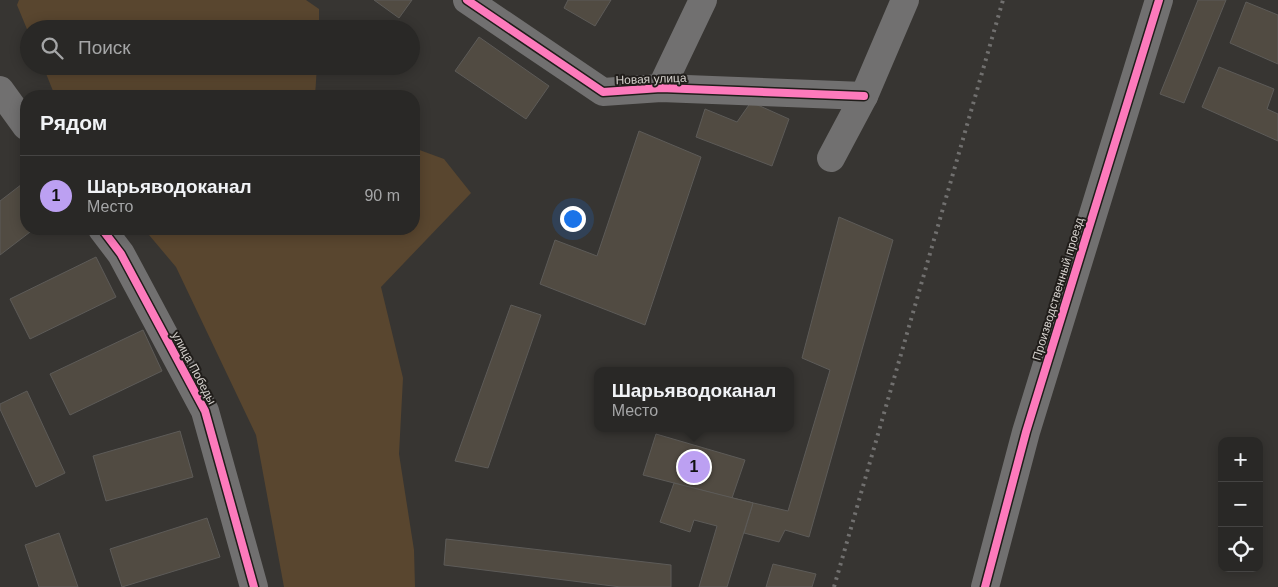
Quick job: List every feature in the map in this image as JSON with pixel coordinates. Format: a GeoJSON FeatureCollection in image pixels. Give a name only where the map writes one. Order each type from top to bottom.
{"type":"FeatureCollection","features":[{"type":"Feature","properties":{"kind":"street","name":"Новая улица"},"geometry":{"type":"LineString","coordinates":[[467,0],[603,92],[661,88],[864,96]]}},
{"type":"Feature","properties":{"kind":"street"},"geometry":{"type":"LineString","coordinates":[[661,88],[703,0]]}},
{"type":"Feature","properties":{"kind":"street"},"geometry":{"type":"LineString","coordinates":[[831,158],[864,96],[905,0]]}},
{"type":"Feature","properties":{"kind":"street","name":"Производственный проезд"},"geometry":{"type":"LineString","coordinates":[[985,587],[1026,432],[1159,0]]}},
{"type":"Feature","properties":{"kind":"street"},"geometry":{"type":"LineString","coordinates":[[0,90],[20,118]]}},
{"type":"Feature","properties":{"kind":"street","name":"улица Победы"},"geometry":{"type":"LineString","coordinates":[[107,235],[121,254],[205,412],[254,587]]}},
{"type":"Feature","properties":{"kind":"shaded area"},"geometry":{"type":"Polygon","coordinates":[[[19,0],[306,0],[319,9],[319,20],[23,20],[17,5],[19,0]]]}},
{"type":"Feature","properties":{"kind":"shaded area"},"geometry":{"type":"Polygon","coordinates":[[[47,75],[316,75],[315,90],[53,90],[47,75]]]}},
{"type":"Feature","properties":{"kind":"shaded area"},"geometry":{"type":"Polygon","coordinates":[[[420,150],[444,159],[471,193],[381,287],[403,378],[399,454],[414,550],[415,587],[284,587],[256,435],[176,267],[149,235],[420,235],[420,150]]]}},
{"type":"Feature","properties":{"kind":"building"},"geometry":{"type":"Polygon","coordinates":[[[374,0],[412,0],[399,18],[374,0]]]}},
{"type":"Feature","properties":{"kind":"building"},"geometry":{"type":"Polygon","coordinates":[[[568,0],[611,0],[595,26],[564,8],[568,0]]]}},
{"type":"Feature","properties":{"kind":"building"},"geometry":{"type":"Polygon","coordinates":[[[1198,0],[1226,0],[1184,103],[1160,94],[1198,0]]]}},
{"type":"Feature","properties":{"kind":"building"},"geometry":{"type":"Polygon","coordinates":[[[1246,2],[1278,15],[1278,64],[1230,43],[1246,2]]]}},
{"type":"Feature","properties":{"kind":"building"},"geometry":{"type":"Polygon","coordinates":[[[479,37],[549,86],[526,119],[455,71],[479,37]]]}},
{"type":"Feature","properties":{"kind":"building"},"geometry":{"type":"Polygon","coordinates":[[[1219,67],[1274,89],[1267,109],[1278,114],[1278,141],[1202,107],[1219,67]]]}},
{"type":"Feature","properties":{"kind":"building"},"geometry":{"type":"Polygon","coordinates":[[[751,102],[789,119],[772,166],[696,137],[705,109],[737,122],[751,102]]]}},
{"type":"Feature","properties":{"kind":"building"},"geometry":{"type":"Polygon","coordinates":[[[639,131],[701,157],[645,325],[540,284],[555,240],[597,256],[639,131]]]}},
{"type":"Feature","properties":{"kind":"building"},"geometry":{"type":"Polygon","coordinates":[[[20,186],[20,235],[26,235],[0,255],[0,201],[20,186]]]}},
{"type":"Feature","properties":{"kind":"building"},"geometry":{"type":"Polygon","coordinates":[[[839,217],[893,240],[809,537],[785,530],[779,542],[744,533],[753,503],[732,498],[788,511],[830,370],[802,358],[839,217]]]}},
{"type":"Feature","properties":{"kind":"building"},"geometry":{"type":"Polygon","coordinates":[[[96,257],[116,297],[30,339],[10,299],[96,257]]]}},
{"type":"Feature","properties":{"kind":"building"},"geometry":{"type":"Polygon","coordinates":[[[511,305],[541,315],[488,468],[455,461],[511,305]]]}},
{"type":"Feature","properties":{"kind":"building"},"geometry":{"type":"Polygon","coordinates":[[[143,330],[162,371],[70,415],[50,374],[143,330]]]}},
{"type":"Feature","properties":{"kind":"building"},"geometry":{"type":"Polygon","coordinates":[[[27,391],[65,473],[36,487],[0,409],[0,404],[27,391]]]}},
{"type":"Feature","properties":{"kind":"building"},"geometry":{"type":"Polygon","coordinates":[[[180,431],[193,477],[106,501],[93,456],[180,431]]]}},
{"type":"Feature","properties":{"kind":"building"},"geometry":{"type":"Polygon","coordinates":[[[656,434],[745,460],[732,498],[643,475],[656,434]]]}},
{"type":"Feature","properties":{"kind":"building"},"geometry":{"type":"Polygon","coordinates":[[[674,483],[753,503],[727,587],[699,587],[717,526],[694,520],[690,532],[660,522],[674,483]]]}},
{"type":"Feature","properties":{"kind":"building"},"geometry":{"type":"Polygon","coordinates":[[[207,518],[220,557],[122,587],[110,549],[207,518]]]}},
{"type":"Feature","properties":{"kind":"building"},"geometry":{"type":"Polygon","coordinates":[[[59,533],[78,587],[39,587],[25,545],[59,533]]]}},
{"type":"Feature","properties":{"kind":"building"},"geometry":{"type":"Polygon","coordinates":[[[446,539],[671,565],[671,587],[621,587],[444,565],[446,539]]]}},
{"type":"Feature","properties":{"kind":"building"},"geometry":{"type":"Polygon","coordinates":[[[773,564],[816,574],[812,587],[766,587],[773,564]]]}},
{"type":"Feature","properties":{"kind":"railway"},"geometry":{"type":"LineString","coordinates":[[834,587],[1003,0]]}},
{"type":"Feature","properties":{"kind":"cycle path"},"geometry":{"type":"LineString","coordinates":[[467,0],[603,92],[661,88],[864,96]]}},
{"type":"Feature","properties":{"kind":"cycle path"},"geometry":{"type":"LineString","coordinates":[[985,587],[1026,432],[1159,0]]}},
{"type":"Feature","properties":{"kind":"cycle path"},"geometry":{"type":"LineString","coordinates":[[107,235],[121,254],[205,411],[254,587]]}},
{"type":"Feature","properties":{"kind":"place","name":"Шарьяводоканал"},"geometry":{"type":"Point","coordinates":[694,467]}}]}
